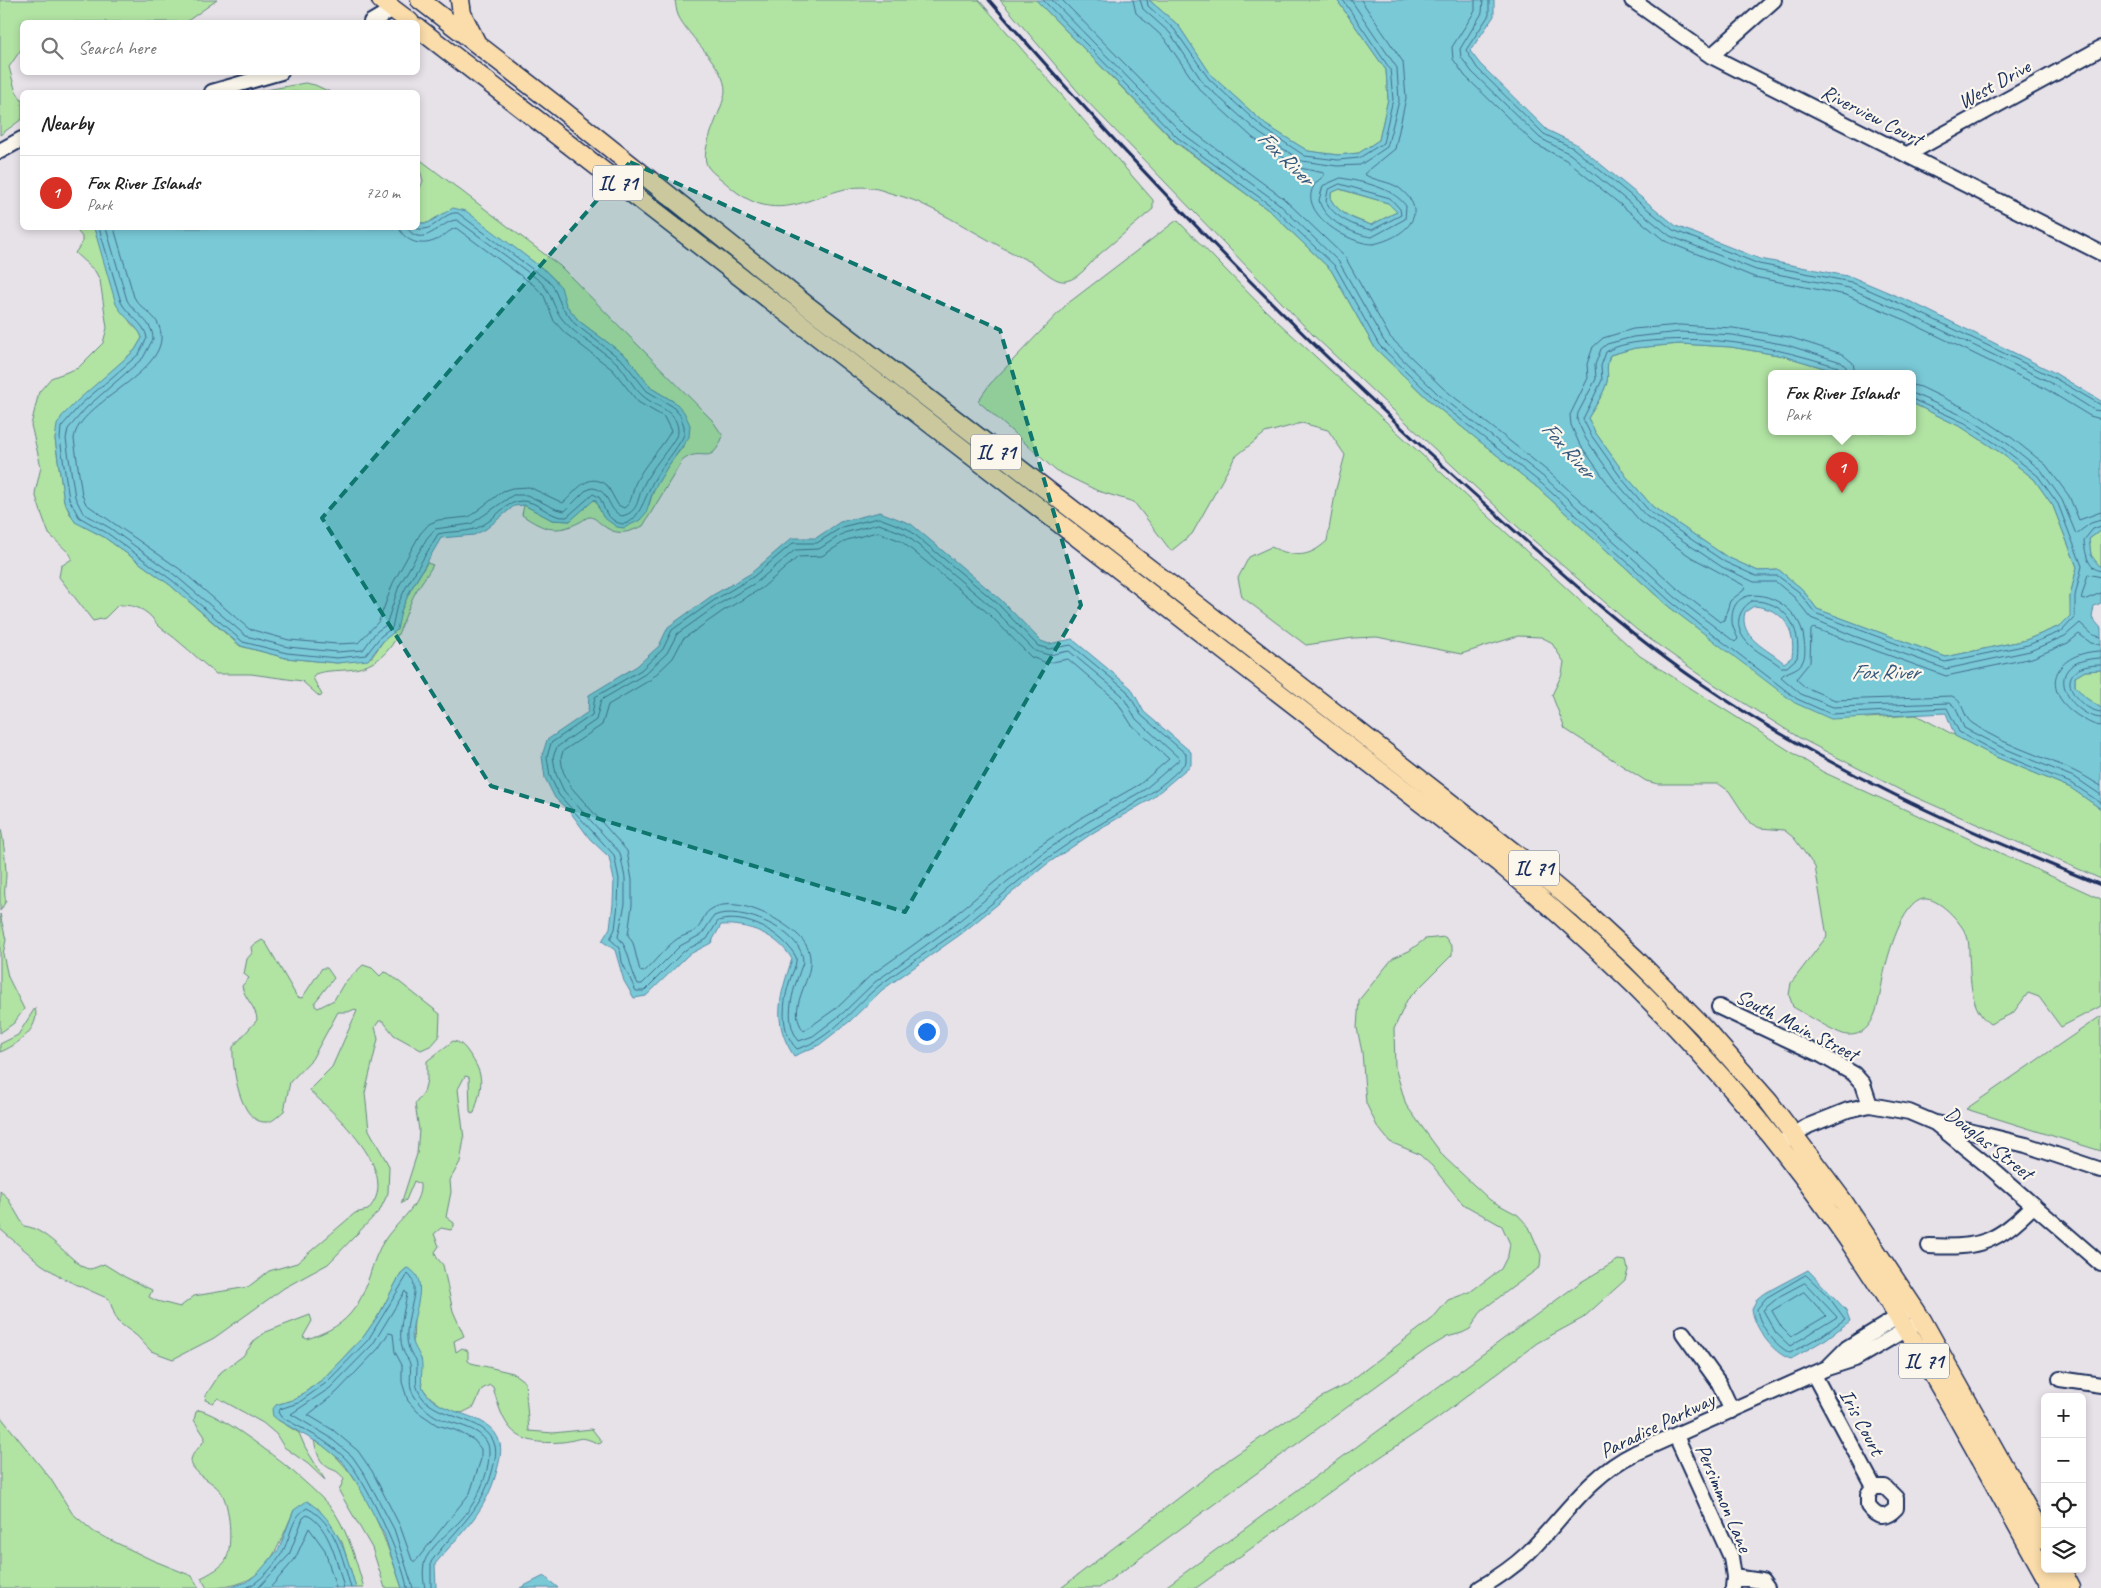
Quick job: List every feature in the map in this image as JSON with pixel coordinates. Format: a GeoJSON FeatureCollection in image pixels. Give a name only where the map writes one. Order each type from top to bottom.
{"type":"FeatureCollection","features":[{"type":"Feature","properties":{"kind":"main road","name":"IL 71"},"geometry":{"type":"LineString","coordinates":[[420,0],[812,310],[1206,612],[1531,866],[1581,908],[1668,992],[1741,1069],[1794,1134],[1843,1201],[1918,1314],[2041,1533]]}},
{"type":"Feature","properties":{"kind":"main road"},"geometry":{"type":"LineString","coordinates":[[460,0],[462,14],[477,44]]}},
{"type":"Feature","properties":{"kind":"main road"},"geometry":{"type":"LineString","coordinates":[[393,3],[408,20]]}},
{"type":"Feature","properties":{"kind":"main road","name":"IL 71"},"geometry":{"type":"LineString","coordinates":[[420,30],[1506,868],[1579,930],[1678,1027],[1779,1144],[1838,1226],[1902,1323],[2052,1588]]}},
{"type":"Feature","properties":{"kind":"main road"},"geometry":{"type":"LineString","coordinates":[[2063,1573],[2071,1588]]}},
{"type":"Feature","properties":{"kind":"street","name":"Riverview Court"},"geometry":{"type":"LineString","coordinates":[[1632,0],[1711,56],[2101,253]]}},
{"type":"Feature","properties":{"kind":"street"},"geometry":{"type":"LineString","coordinates":[[1711,56],[1774,0]]}},
{"type":"Feature","properties":{"kind":"street"},"geometry":{"type":"LineString","coordinates":[[373,20],[393,3]]}},
{"type":"Feature","properties":{"kind":"street","name":"West Drive"},"geometry":{"type":"LineString","coordinates":[[1906,154],[2101,48]]}},
{"type":"Feature","properties":{"kind":"street"},"geometry":{"type":"LineString","coordinates":[[219,90],[271,75]]}},
{"type":"Feature","properties":{"kind":"street"},"geometry":{"type":"LineString","coordinates":[[0,151],[20,140]]}},
{"type":"Feature","properties":{"kind":"street","name":"South Main Street"},"geometry":{"type":"LineString","coordinates":[[1719,1007],[1821,1055],[1854,1074],[1863,1084],[1870,1105]]}},
{"type":"Feature","properties":{"kind":"street","name":"Douglas Street"},"geometry":{"type":"LineString","coordinates":[[1779,1144],[1794,1134],[1825,1119],[1870,1105],[1909,1112],[1934,1123],[2034,1205],[2101,1264]]}},
{"type":"Feature","properties":{"kind":"street"},"geometry":{"type":"LineString","coordinates":[[1934,1123],[2026,1145],[2101,1170]]}},
{"type":"Feature","properties":{"kind":"street"},"geometry":{"type":"LineString","coordinates":[[1929,1246],[1960,1248],[1986,1243],[2010,1229],[2034,1205]]}},
{"type":"Feature","properties":{"kind":"street","name":"Paradise Parkway"},"geometry":{"type":"LineString","coordinates":[[1480,1588],[1497,1578],[1526,1555],[1595,1478],[1626,1457],[1814,1375],[1827,1368],[1847,1348],[1918,1314]]}},
{"type":"Feature","properties":{"kind":"street"},"geometry":{"type":"LineString","coordinates":[[1683,1332],[1719,1383],[1732,1411]]}},
{"type":"Feature","properties":{"kind":"street","name":"Iris Court"},"geometry":{"type":"LineString","coordinates":[[1814,1375],[1874,1487]]}},
{"type":"Feature","properties":{"kind":"street"},"geometry":{"type":"LineString","coordinates":[[2060,1379],[2101,1384]]}},
{"type":"Feature","properties":{"kind":"street","name":"Persimmon Lane"},"geometry":{"type":"LineString","coordinates":[[1676,1436],[1730,1557],[1733,1582],[1762,1581],[1767,1588]]}},
{"type":"Feature","properties":{"kind":"highlighted area"},"geometry":{"type":"Polygon","coordinates":[[[630,162],[1000,330],[1081,605],[905,912],[491,786],[322,518],[630,162]]]}},
{"type":"Feature","properties":{"kind":"green space"},"geometry":{"type":"Polygon","coordinates":[[[0,0],[217,0],[189,20],[20,20],[20,51],[9,67],[15,89],[20,98],[20,120],[0,135],[0,0]]]}},
{"type":"Feature","properties":{"kind":"green space"},"geometry":{"type":"Polygon","coordinates":[[[675,0],[979,0],[1153,200],[1153,209],[1076,277],[1061,281],[1031,262],[914,200],[881,190],[861,187],[843,190],[789,206],[770,206],[750,200],[728,185],[708,167],[706,151],[724,99],[724,82],[713,62],[683,24],[677,13],[675,0]]]}},
{"type":"Feature","properties":{"kind":"green space"},"geometry":{"type":"Polygon","coordinates":[[[1000,0],[1036,0],[1175,142],[1271,212],[1331,270],[1375,348],[1432,403],[1538,488],[1668,606],[1723,647],[1866,718],[1916,715],[1996,757],[2071,788],[2101,809],[2101,879],[1904,792],[1798,737],[1712,683],[1637,630],[1518,527],[1313,335],[1080,94],[1000,0]]]}},
{"type":"Feature","properties":{"kind":"green space"},"geometry":{"type":"Polygon","coordinates":[[[1149,0],[1337,0],[1386,70],[1388,99],[1379,140],[1359,153],[1338,155],[1308,151],[1266,125],[1212,76],[1178,25],[1149,0]]]}},
{"type":"Feature","properties":{"kind":"green space"},"geometry":{"type":"Polygon","coordinates":[[[305,83],[326,90],[266,90],[305,83]]]}},
{"type":"Feature","properties":{"kind":"green space"},"geometry":{"type":"Polygon","coordinates":[[[420,160],[560,266],[712,420],[723,436],[714,452],[706,455],[689,456],[682,461],[643,526],[631,531],[615,532],[590,517],[572,526],[550,529],[522,515],[524,505],[552,520],[570,521],[592,499],[597,502],[598,508],[649,505],[663,474],[683,447],[676,403],[651,388],[627,357],[579,321],[566,305],[556,281],[516,249],[437,217],[428,223],[420,223],[420,188],[423,181],[420,160]]]}},
{"type":"Feature","properties":{"kind":"green space"},"geometry":{"type":"Polygon","coordinates":[[[1339,189],[1388,203],[1397,212],[1371,225],[1360,221],[1344,213],[1331,200],[1331,193],[1339,189]]]}},
{"type":"Feature","properties":{"kind":"green space"},"geometry":{"type":"Polygon","coordinates":[[[1177,220],[1265,310],[1640,656],[1823,772],[2101,899],[2101,1006],[2061,1027],[2039,997],[2028,993],[2013,1013],[1990,1024],[1978,1010],[1972,993],[1969,943],[1964,930],[1942,906],[1929,899],[1923,899],[1915,903],[1902,919],[1886,965],[1878,1003],[1871,1022],[1857,1034],[1842,1034],[1793,1007],[1789,995],[1791,983],[1827,936],[1815,867],[1794,838],[1784,830],[1760,828],[1750,823],[1729,791],[1719,784],[1658,784],[1646,781],[1565,729],[1552,695],[1562,674],[1564,662],[1551,642],[1541,637],[1518,636],[1461,654],[1377,637],[1353,638],[1306,645],[1242,597],[1238,578],[1249,557],[1271,547],[1287,553],[1300,554],[1313,551],[1327,541],[1336,489],[1345,455],[1328,430],[1302,423],[1265,433],[1235,457],[1192,534],[1171,551],[1134,502],[1098,491],[1055,470],[978,401],[990,384],[1067,304],[1177,220]]]}},
{"type":"Feature","properties":{"kind":"green space"},"geometry":{"type":"Polygon","coordinates":[[[77,230],[95,230],[119,297],[130,322],[140,332],[142,338],[135,350],[62,416],[55,439],[64,501],[70,514],[83,526],[104,537],[170,585],[240,646],[286,658],[337,663],[372,657],[384,640],[396,630],[401,611],[410,591],[427,563],[433,565],[415,593],[397,636],[386,653],[362,667],[315,674],[313,678],[322,695],[320,697],[302,681],[251,674],[216,674],[160,627],[149,615],[137,607],[118,605],[105,618],[93,621],[59,577],[61,566],[72,559],[70,554],[49,534],[35,493],[41,467],[31,425],[39,392],[51,378],[78,368],[103,343],[107,328],[100,280],[95,271],[75,253],[82,243],[82,237],[77,230]]]}},
{"type":"Feature","properties":{"kind":"green space"},"geometry":{"type":"Polygon","coordinates":[[[1680,344],[1731,347],[1784,356],[1831,370],[1768,370],[1768,435],[1916,435],[1916,405],[1963,428],[2001,453],[2034,479],[2053,506],[2077,567],[2070,596],[2071,616],[2060,626],[2026,640],[1946,657],[1817,609],[1802,589],[1779,570],[1758,571],[1727,557],[1653,507],[1626,476],[1595,432],[1588,418],[1599,401],[1607,382],[1610,355],[1635,348],[1680,344]]]}},
{"type":"Feature","properties":{"kind":"green space"},"geometry":{"type":"Polygon","coordinates":[[[2101,530],[2101,568],[2091,555],[2089,539],[2101,530]]]}},
{"type":"Feature","properties":{"kind":"green space"},"geometry":{"type":"Polygon","coordinates":[[[2101,670],[2101,708],[2086,698],[2075,687],[2075,677],[2085,671],[2101,670]]]}},
{"type":"Feature","properties":{"kind":"green space"},"geometry":{"type":"Polygon","coordinates":[[[0,825],[6,873],[6,901],[0,911],[0,825]]]}},
{"type":"Feature","properties":{"kind":"green space"},"geometry":{"type":"Polygon","coordinates":[[[0,914],[6,940],[3,954],[8,977],[24,1009],[14,1023],[0,1033],[0,914]]]}},
{"type":"Feature","properties":{"kind":"green space"},"geometry":{"type":"Polygon","coordinates":[[[1445,937],[1452,947],[1452,955],[1407,1000],[1394,1029],[1395,1067],[1406,1105],[1444,1157],[1490,1200],[1518,1215],[1529,1227],[1541,1255],[1540,1267],[1482,1310],[1470,1329],[1447,1337],[1427,1349],[1099,1588],[1061,1588],[1231,1458],[1320,1398],[1345,1385],[1432,1319],[1448,1300],[1470,1292],[1501,1269],[1508,1255],[1510,1244],[1502,1226],[1463,1204],[1432,1166],[1419,1154],[1390,1142],[1377,1126],[1366,1103],[1362,1052],[1357,1028],[1359,1000],[1393,958],[1409,951],[1425,939],[1445,937]]]}},
{"type":"Feature","properties":{"kind":"green space"},"geometry":{"type":"Polygon","coordinates":[[[262,940],[266,943],[297,997],[302,998],[322,968],[327,968],[334,978],[315,1002],[315,1006],[318,1008],[334,1000],[344,983],[363,965],[372,968],[380,976],[384,972],[388,973],[440,1014],[439,1037],[432,1045],[421,1050],[394,1035],[383,1021],[379,1021],[375,1027],[378,1039],[365,1093],[369,1130],[389,1166],[388,1193],[380,1210],[328,1264],[284,1288],[214,1338],[173,1359],[151,1351],[137,1336],[117,1321],[109,1299],[64,1279],[41,1264],[0,1229],[0,1191],[7,1197],[24,1226],[42,1233],[83,1267],[91,1269],[104,1264],[152,1290],[149,1297],[180,1307],[194,1296],[248,1287],[269,1271],[297,1263],[355,1213],[368,1210],[376,1197],[378,1183],[367,1153],[344,1124],[310,1091],[332,1067],[357,1011],[355,1009],[348,1012],[338,1012],[312,1059],[290,1082],[284,1111],[279,1116],[268,1122],[258,1121],[250,1114],[239,1093],[234,1067],[233,1047],[257,1020],[255,1011],[242,986],[249,978],[244,974],[247,959],[252,953],[251,947],[262,940]]]}},
{"type":"Feature","properties":{"kind":"green space"},"geometry":{"type":"Polygon","coordinates":[[[35,1008],[36,1015],[31,1029],[20,1041],[0,1052],[0,1044],[18,1035],[35,1008]]]}},
{"type":"Feature","properties":{"kind":"green space"},"geometry":{"type":"Polygon","coordinates":[[[2101,1016],[2101,1151],[1966,1109],[2101,1016]]]}},
{"type":"Feature","properties":{"kind":"green space"},"geometry":{"type":"Polygon","coordinates":[[[453,1041],[458,1042],[468,1052],[478,1068],[481,1081],[477,1103],[472,1114],[470,1111],[469,1077],[465,1076],[458,1089],[464,1139],[460,1162],[450,1180],[451,1192],[446,1217],[454,1223],[454,1226],[451,1230],[441,1228],[434,1234],[439,1246],[435,1252],[443,1265],[453,1311],[464,1336],[454,1341],[456,1352],[462,1348],[468,1351],[468,1361],[471,1363],[513,1373],[525,1382],[529,1431],[553,1433],[592,1429],[602,1442],[599,1444],[580,1438],[546,1443],[522,1437],[507,1424],[497,1402],[493,1387],[490,1385],[482,1389],[474,1407],[462,1413],[447,1410],[430,1397],[423,1389],[420,1378],[421,1359],[413,1347],[414,1318],[407,1268],[401,1273],[380,1313],[364,1336],[323,1379],[295,1399],[276,1405],[278,1420],[299,1433],[305,1447],[325,1480],[308,1464],[284,1447],[276,1434],[263,1423],[218,1398],[213,1403],[205,1400],[206,1395],[221,1372],[243,1356],[255,1340],[266,1332],[310,1315],[312,1321],[303,1337],[307,1339],[336,1326],[346,1319],[357,1306],[380,1247],[408,1213],[420,1192],[420,1184],[414,1181],[406,1200],[401,1204],[417,1154],[419,1130],[415,1104],[424,1092],[427,1080],[427,1061],[453,1041]]]}},
{"type":"Feature","properties":{"kind":"green space"},"geometry":{"type":"Polygon","coordinates":[[[1618,1260],[1626,1261],[1628,1270],[1625,1280],[1583,1318],[1537,1343],[1438,1418],[1345,1481],[1196,1588],[1164,1588],[1581,1282],[1618,1260]]]}},
{"type":"Feature","properties":{"kind":"green space"},"geometry":{"type":"Polygon","coordinates":[[[199,1410],[230,1425],[272,1454],[311,1487],[325,1502],[335,1513],[345,1531],[364,1588],[356,1588],[342,1542],[318,1508],[294,1510],[273,1555],[265,1567],[255,1576],[227,1587],[207,1588],[201,1578],[218,1568],[226,1560],[230,1525],[227,1506],[221,1492],[193,1468],[191,1463],[192,1455],[202,1444],[205,1437],[194,1420],[196,1412],[199,1410]]]}},
{"type":"Feature","properties":{"kind":"green space"},"geometry":{"type":"Polygon","coordinates":[[[0,1416],[50,1478],[72,1513],[94,1532],[152,1560],[192,1576],[199,1588],[0,1588],[0,1416]]]}},
{"type":"Feature","properties":{"kind":"green space"},"geometry":{"type":"Polygon","coordinates":[[[314,1440],[331,1452],[346,1467],[370,1505],[402,1588],[385,1588],[372,1548],[339,1491],[344,1479],[339,1473],[321,1461],[314,1440]]]}},
{"type":"Feature","properties":{"kind":"water","name":"Fox River"},"geometry":{"type":"Polygon","coordinates":[[[1036,0],[1149,0],[1178,25],[1212,76],[1266,125],[1308,151],[1338,155],[1359,153],[1379,140],[1388,99],[1386,70],[1337,0],[1494,0],[1494,16],[1470,51],[1480,64],[1547,130],[1576,144],[1676,226],[1760,259],[1852,277],[1911,302],[2053,372],[2101,401],[2101,530],[2089,539],[2091,555],[2101,568],[2101,603],[2094,606],[2092,618],[2101,628],[2101,670],[2085,671],[2075,677],[2075,686],[2086,698],[2101,708],[2101,809],[2071,788],[1996,757],[1955,736],[1946,713],[1831,719],[1795,703],[1668,606],[1538,488],[1432,403],[1375,348],[1331,270],[1271,212],[1175,141],[1036,0]],[[1340,189],[1331,193],[1331,200],[1339,210],[1371,225],[1397,212],[1388,203],[1340,189]],[[1680,344],[1635,348],[1610,355],[1607,382],[1588,418],[1595,432],[1626,476],[1653,507],[1727,557],[1758,571],[1779,570],[1802,589],[1817,609],[1946,657],[2026,640],[2060,626],[2070,616],[2070,596],[2077,567],[2053,506],[2034,479],[2001,453],[1963,428],[1916,405],[1916,370],[1831,370],[1784,356],[1731,347],[1680,344]],[[1754,606],[1745,612],[1744,621],[1746,629],[1756,642],[1784,663],[1792,657],[1792,637],[1789,629],[1780,616],[1773,611],[1754,606]]]}},
{"type":"Feature","properties":{"kind":"water"},"geometry":{"type":"Polygon","coordinates":[[[453,208],[466,211],[547,272],[561,287],[566,305],[579,321],[627,357],[651,388],[676,403],[684,412],[690,425],[689,437],[653,491],[646,513],[640,520],[624,528],[617,527],[603,517],[595,499],[570,521],[552,520],[524,505],[514,506],[486,529],[474,535],[441,538],[410,591],[401,611],[397,630],[384,640],[368,660],[337,663],[286,658],[241,646],[170,585],[104,537],[75,522],[64,501],[55,439],[57,425],[62,416],[78,400],[135,350],[142,338],[138,330],[116,304],[95,230],[420,230],[420,223],[428,223],[453,208]]]}},
{"type":"Feature","properties":{"kind":"water"},"geometry":{"type":"Polygon","coordinates":[[[880,512],[911,524],[1001,600],[1041,641],[1049,644],[1072,639],[1131,688],[1144,712],[1191,752],[1191,765],[1151,799],[1094,832],[1047,864],[961,934],[882,990],[850,1021],[819,1045],[794,1056],[782,1031],[780,1020],[781,997],[792,959],[779,943],[761,932],[742,926],[721,925],[711,943],[688,955],[646,996],[634,998],[624,981],[615,950],[602,941],[610,928],[613,904],[614,880],[609,857],[590,839],[571,813],[555,798],[545,778],[542,756],[547,740],[588,712],[589,695],[637,666],[659,646],[668,627],[713,595],[750,574],[792,538],[816,538],[840,522],[880,512]]]}},
{"type":"Feature","properties":{"kind":"water"},"geometry":{"type":"Polygon","coordinates":[[[407,1268],[414,1273],[420,1288],[412,1338],[422,1362],[421,1381],[423,1388],[430,1398],[439,1404],[486,1425],[495,1433],[501,1447],[498,1467],[492,1485],[480,1510],[435,1564],[436,1588],[402,1588],[384,1534],[356,1481],[343,1462],[322,1445],[278,1420],[273,1416],[272,1410],[276,1405],[296,1399],[323,1379],[364,1336],[380,1313],[401,1273],[407,1268]]]}},
{"type":"Feature","properties":{"kind":"water"},"geometry":{"type":"Polygon","coordinates":[[[1808,1270],[1846,1310],[1850,1321],[1826,1339],[1791,1359],[1771,1346],[1756,1324],[1752,1309],[1757,1299],[1763,1294],[1808,1270]]]}},
{"type":"Feature","properties":{"kind":"water"},"geometry":{"type":"Polygon","coordinates":[[[307,1501],[318,1509],[333,1528],[344,1551],[356,1588],[229,1588],[247,1582],[259,1572],[279,1549],[294,1510],[307,1501]]]}},
{"type":"Feature","properties":{"kind":"water"},"geometry":{"type":"Polygon","coordinates":[[[544,1576],[558,1588],[520,1588],[544,1576]]]}},
{"type":"Feature","properties":{"kind":"railway"},"geometry":{"type":"LineString","coordinates":[[989,0],[1102,127],[1279,310],[1401,428],[1580,589],[1639,638],[1670,662],[1749,714],[1846,770],[1947,819],[2101,885]]}},
{"type":"Feature","properties":{"kind":"place","name":"Fox River Islands"},"geometry":{"type":"Point","coordinates":[1842,493]}}]}
